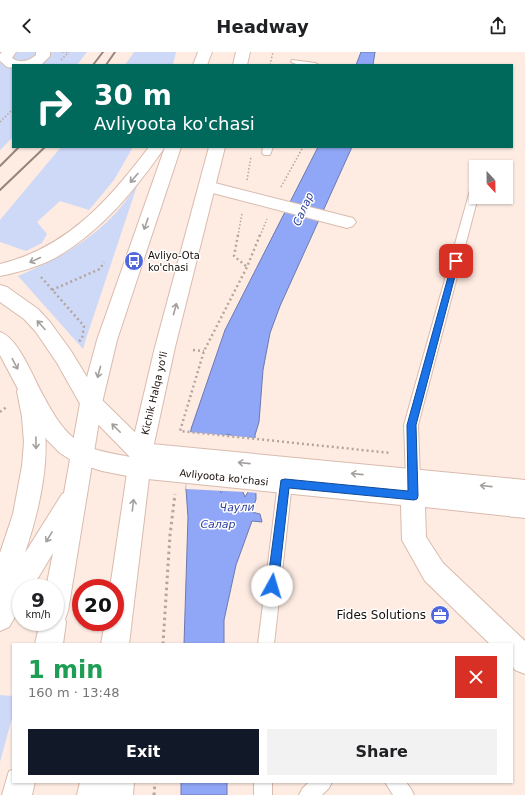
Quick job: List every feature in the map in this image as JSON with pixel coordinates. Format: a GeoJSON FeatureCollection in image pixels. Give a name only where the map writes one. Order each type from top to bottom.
{"type":"FeatureCollection","features":[{"type":"Feature","properties":{"kind":"main road"},"geometry":{"type":"LineString","coordinates":[[14,64],[41,59],[43,52]]}},
{"type":"Feature","properties":{"kind":"main road"},"geometry":{"type":"LineString","coordinates":[[200,64],[204,52]]}},
{"type":"Feature","properties":{"kind":"main road"},"geometry":{"type":"LineString","coordinates":[[240,64],[243,52]]}},
{"type":"Feature","properties":{"kind":"main road"},"geometry":{"type":"LineString","coordinates":[[0,270],[30,263],[46,255],[78,233],[116,198],[156,148]]}},
{"type":"Feature","properties":{"kind":"main road"},"geometry":{"type":"LineString","coordinates":[[61,579],[91,403],[107,340],[172,148]]}},
{"type":"Feature","properties":{"kind":"main road","name":"Kichik Halqa yo'li"},"geometry":{"type":"LineString","coordinates":[[115,643],[139,461],[165,347],[217,148]]}},
{"type":"Feature","properties":{"kind":"main road"},"geometry":{"type":"LineString","coordinates":[[207,186],[347,222]]}},
{"type":"Feature","properties":{"kind":"main road"},"geometry":{"type":"LineString","coordinates":[[0,292],[31,314],[43,327],[64,356],[91,403],[139,461]]}},
{"type":"Feature","properties":{"kind":"main road"},"geometry":{"type":"LineString","coordinates":[[0,340],[9,352],[20,397],[57,436],[73,450],[82,455]]}},
{"type":"Feature","properties":{"kind":"main road"},"geometry":{"type":"LineString","coordinates":[[0,587],[17,540],[32,481],[36,437],[33,409],[20,397]]}},
{"type":"Feature","properties":{"kind":"main road","name":"Avliyoota ko'chasi"},"geometry":{"type":"LineString","coordinates":[[82,455],[139,461],[184,473],[283,478],[413,488],[525,490]]}},
{"type":"Feature","properties":{"kind":"main road"},"geometry":{"type":"LineString","coordinates":[[413,488],[414,540],[426,560],[434,572],[508,643]]}},
{"type":"Feature","properties":{"kind":"main road","name":"Avliyoota ko'chasi"},"geometry":{"type":"LineString","coordinates":[[413,488],[525,507]]}},
{"type":"Feature","properties":{"kind":"main road"},"geometry":{"type":"LineString","coordinates":[[0,618],[76,492]]}},
{"type":"Feature","properties":{"kind":"main road"},"geometry":{"type":"LineString","coordinates":[[124,643],[128,542]]}},
{"type":"Feature","properties":{"kind":"main road"},"geometry":{"type":"LineString","coordinates":[[49,643],[51,631]]}},
{"type":"Feature","properties":{"kind":"main road"},"geometry":{"type":"LineString","coordinates":[[513,648],[525,660]]}},
{"type":"Feature","properties":{"kind":"main road"},"geometry":{"type":"LineString","coordinates":[[17,795],[20,783]]}},
{"type":"Feature","properties":{"kind":"main road"},"geometry":{"type":"LineString","coordinates":[[92,795],[95,783]]}},
{"type":"Feature","properties":{"kind":"main road"},"geometry":{"type":"LineString","coordinates":[[118,795],[119,783]]}},
{"type":"Feature","properties":{"kind":"lane"},"geometry":{"type":"LineString","coordinates":[[295,62],[308,64]]}},
{"type":"Feature","properties":{"kind":"lane"},"geometry":{"type":"LineString","coordinates":[[413,488],[411,425],[471,204]]}},
{"type":"Feature","properties":{"kind":"lane"},"geometry":{"type":"LineString","coordinates":[[266,643],[283,478]]}},
{"type":"Feature","properties":{"kind":"lane"},"geometry":{"type":"LineString","coordinates":[[263,783],[263,795]]}},
{"type":"Feature","properties":{"kind":"lane"},"geometry":{"type":"LineString","coordinates":[[308,795],[322,783]]}},
{"type":"Feature","properties":{"kind":"lane"},"geometry":{"type":"LineString","coordinates":[[395,783],[405,795]]}},
{"type":"Feature","properties":{"kind":"path"},"geometry":{"type":"LineString","coordinates":[[270,64],[273,52]]}},
{"type":"Feature","properties":{"kind":"path"},"geometry":{"type":"LineString","coordinates":[[1,120],[12,110]]}},
{"type":"Feature","properties":{"kind":"path"},"geometry":{"type":"LineString","coordinates":[[52,290],[100,269],[104,262]]}},
{"type":"Feature","properties":{"kind":"path"},"geometry":{"type":"LineString","coordinates":[[247,268],[204,351],[180,431],[285,442]]}},
{"type":"Feature","properties":{"kind":"path"},"geometry":{"type":"LineString","coordinates":[[39,274],[84,326],[82,339]]}},
{"type":"Feature","properties":{"kind":"path"},"geometry":{"type":"LineString","coordinates":[[193,350],[204,351]]}},
{"type":"Feature","properties":{"kind":"path"},"geometry":{"type":"LineString","coordinates":[[0,412],[20,397]]}},
{"type":"Feature","properties":{"kind":"path"},"geometry":{"type":"LineString","coordinates":[[163,643],[170,535],[184,473]]}},
{"type":"Feature","properties":{"kind":"path"},"geometry":{"type":"LineString","coordinates":[[154,795],[155,783]]}},
{"type":"Feature","properties":{"kind":"shaded area"},"geometry":{"type":"Polygon","coordinates":[[[0,52],[87,52],[78,64],[12,64],[12,138],[0,150],[0,52]]]}},
{"type":"Feature","properties":{"kind":"shaded area"},"geometry":{"type":"Polygon","coordinates":[[[134,52],[176,52],[173,64],[126,64],[134,52]]]}},
{"type":"Feature","properties":{"kind":"shaded area"},"geometry":{"type":"Polygon","coordinates":[[[60,148],[132,148],[114,180],[89,210],[60,201],[37,222],[47,234],[42,243],[26,251],[0,242],[0,220],[60,148]]]}},
{"type":"Feature","properties":{"kind":"shaded area"},"geometry":{"type":"Polygon","coordinates":[[[137,186],[83,349],[18,276],[56,258],[91,236],[122,206],[137,186]]]}},
{"type":"Feature","properties":{"kind":"shaded area"},"geometry":{"type":"Polygon","coordinates":[[[0,695],[12,696],[12,718],[0,762],[0,695]]]}},
{"type":"Feature","properties":{"kind":"water"},"geometry":{"type":"Polygon","coordinates":[[[361,52],[375,52],[373,64],[356,64],[361,52]]]}},
{"type":"Feature","properties":{"kind":"water","name":"Салар"},"geometry":{"type":"Polygon","coordinates":[[[317,148],[352,148],[280,306],[270,333],[263,370],[259,422],[255,435],[256,499],[252,512],[260,514],[262,522],[252,521],[236,565],[224,620],[224,643],[184,643],[188,517],[186,489],[191,429],[225,330],[317,148]],[[227,434],[220,488],[221,493],[224,489],[231,435],[227,434]],[[249,437],[243,492],[245,497],[248,492],[255,438],[249,437]]]}},
{"type":"Feature","properties":{"kind":"water"},"geometry":{"type":"Polygon","coordinates":[[[181,783],[227,783],[227,795],[181,795],[181,783]]]}},
{"type":"Feature","properties":{"kind":"pier"},"geometry":{"type":"Polygon","coordinates":[[[189,432],[257,438],[258,493],[246,492],[253,439],[251,439],[245,492],[186,489],[189,432]]]}},
{"type":"Feature","properties":{"kind":"railway"},"geometry":{"type":"LineString","coordinates":[[94,64],[103,52]]}},
{"type":"Feature","properties":{"kind":"railway"},"geometry":{"type":"LineString","coordinates":[[107,64],[115,52]]}},
{"type":"Feature","properties":{"kind":"railway"},"geometry":{"type":"LineString","coordinates":[[0,166],[18,148]]}},
{"type":"Feature","properties":{"kind":"railway"},"geometry":{"type":"LineString","coordinates":[[0,190],[44,148]]}},
{"type":"Feature","properties":{"kind":"place","name":"Avliyo-Ota ko'chasi"},"geometry":{"type":"Point","coordinates":[134,261]}},
{"type":"Feature","properties":{"kind":"place","name":"Fides Solutions"},"geometry":{"type":"Point","coordinates":[440,615]}},
{"type":"Feature","properties":{"kind":"route"},"geometry":{"type":"LineString","coordinates":[[272,586],[285,483],[414,496],[411,425],[456,261]]}},
{"type":"Feature","properties":{"kind":"water label","name":"Чаули"},"geometry":{"type":"Point","coordinates":[237,507]}}]}
